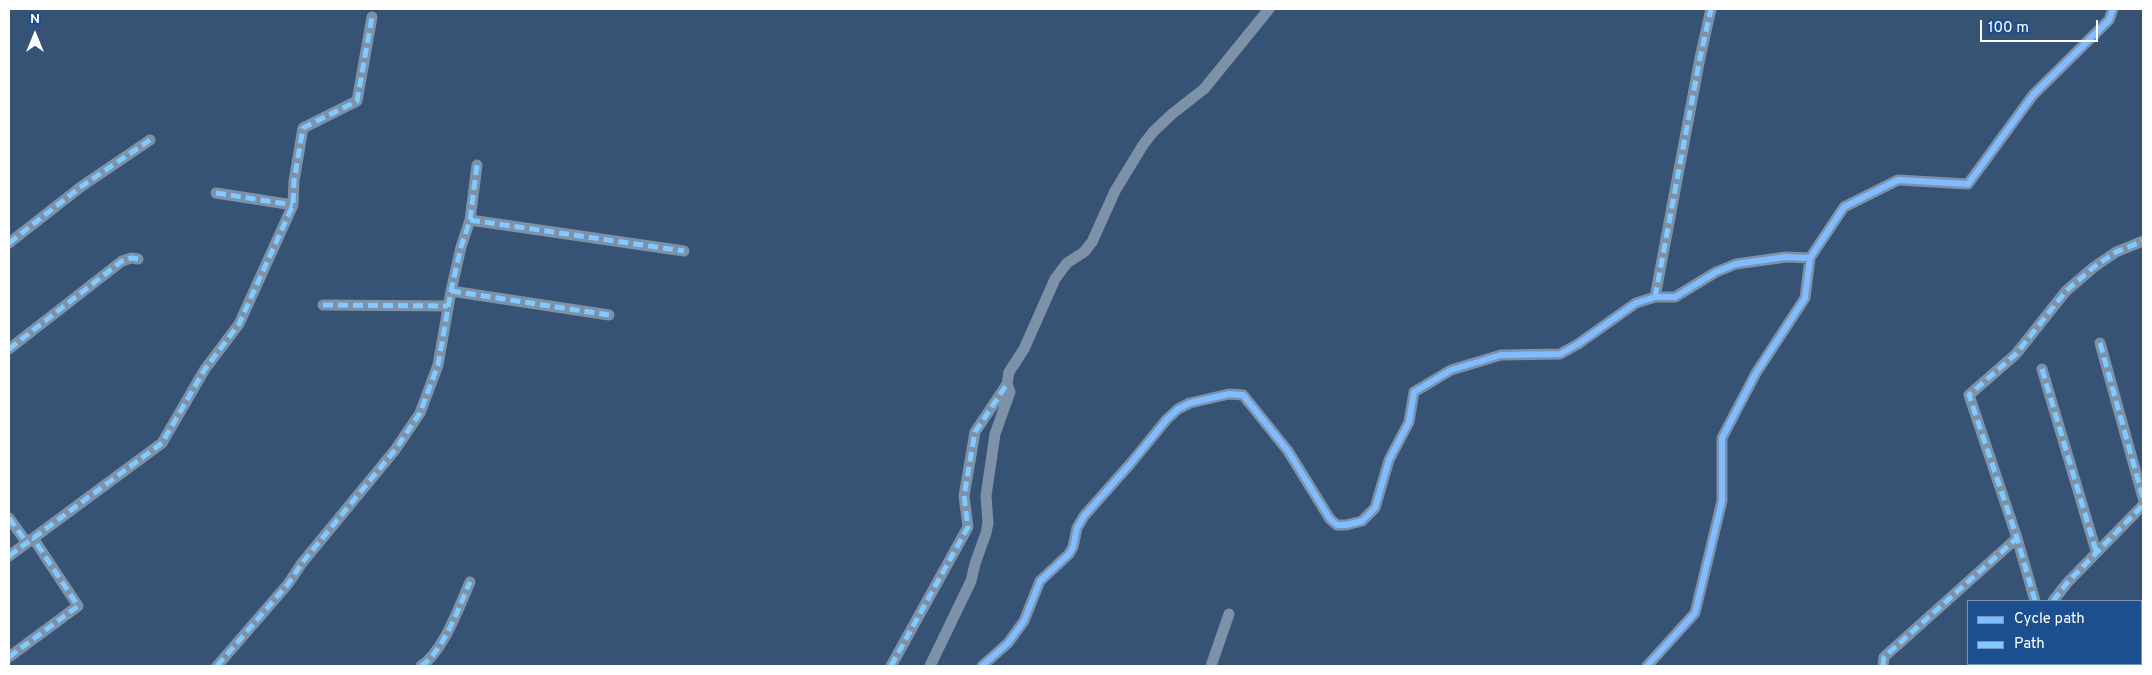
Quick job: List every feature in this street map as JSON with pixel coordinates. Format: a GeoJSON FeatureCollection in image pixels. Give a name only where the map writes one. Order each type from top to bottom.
{"type":"FeatureCollection","features":[{"type":"Feature","properties":{"kind":"street"},"geometry":{"type":"LineString","coordinates":[[891,666],[968,527],[964,496],[975,432],[1007,384],[1009,372],[1024,348],[1055,279],[1067,263],[1084,252],[1092,242],[1115,191],[1153,132],[1172,114],[1204,89],[1269,9]]}},
{"type":"Feature","properties":{"kind":"street"},"geometry":{"type":"LineString","coordinates":[[1656,298],[1700,58],[1711,9]]}},
{"type":"Feature","properties":{"kind":"street"},"geometry":{"type":"LineString","coordinates":[[1647,666],[1695,614],[1722,501],[1722,438],[1756,373],[1805,298],[1810,258],[1844,207],[1898,180],[1968,184],[2033,95],[2109,20],[2113,9]]}},
{"type":"Feature","properties":{"kind":"street"},"geometry":{"type":"LineString","coordinates":[[9,556],[162,443],[205,369],[238,324],[292,205],[303,128],[357,101],[372,17]]}},
{"type":"Feature","properties":{"kind":"street"},"geometry":{"type":"LineString","coordinates":[[9,244],[82,186],[150,140]]}},
{"type":"Feature","properties":{"kind":"street"},"geometry":{"type":"LineString","coordinates":[[217,666],[288,584],[302,563],[395,450],[420,413],[438,365],[451,291],[461,246],[470,220],[477,165]]}},
{"type":"Feature","properties":{"kind":"street"},"geometry":{"type":"LineString","coordinates":[[216,192],[292,205]]}},
{"type":"Feature","properties":{"kind":"street"},"geometry":{"type":"LineString","coordinates":[[470,220],[684,251]]}},
{"type":"Feature","properties":{"kind":"street"},"geometry":{"type":"LineString","coordinates":[[2035,600],[2017,538],[1969,395],[2016,354],[2066,291],[2116,252],[2143,241]]}},
{"type":"Feature","properties":{"kind":"street"},"geometry":{"type":"LineString","coordinates":[[982,666],[1008,643],[1024,621],[1040,581],[1062,562],[1073,547],[1077,528],[1084,516],[1167,419],[1178,409],[1190,403],[1229,394],[1243,395],[1255,413],[1288,451],[1330,519],[1337,524],[1346,525],[1362,521],[1375,508],[1389,460],[1409,422],[1414,392],[1451,370],[1502,355],[1560,354],[1578,344],[1636,303],[1656,298],[1675,297],[1716,272],[1736,264],[1786,257],[1810,258]]}},
{"type":"Feature","properties":{"kind":"street"},"geometry":{"type":"LineString","coordinates":[[9,349],[122,261],[138,259]]}},
{"type":"Feature","properties":{"kind":"street"},"geometry":{"type":"LineString","coordinates":[[451,291],[609,315]]}},
{"type":"Feature","properties":{"kind":"street"},"geometry":{"type":"LineString","coordinates":[[323,305],[448,306]]}},
{"type":"Feature","properties":{"kind":"street"},"geometry":{"type":"LineString","coordinates":[[2100,343],[2143,498]]}},
{"type":"Feature","properties":{"kind":"street"},"geometry":{"type":"LineString","coordinates":[[2042,369],[2096,551]]}},
{"type":"Feature","properties":{"kind":"street"},"geometry":{"type":"LineString","coordinates":[[930,666],[972,581],[975,564],[986,533],[988,523],[986,496],[995,434],[1010,392],[1007,384]]}},
{"type":"Feature","properties":{"kind":"street"},"geometry":{"type":"LineString","coordinates":[[2054,600],[2096,551],[2143,504]]}},
{"type":"Feature","properties":{"kind":"street"},"geometry":{"type":"LineString","coordinates":[[9,518],[30,540],[78,606],[9,657]]}},
{"type":"Feature","properties":{"kind":"street"},"geometry":{"type":"LineString","coordinates":[[1883,666],[1884,657],[2017,538]]}},
{"type":"Feature","properties":{"kind":"street"},"geometry":{"type":"LineString","coordinates":[[421,666],[428,662],[450,630],[470,582]]}},
{"type":"Feature","properties":{"kind":"street"},"geometry":{"type":"LineString","coordinates":[[1211,666],[1230,614]]}},
{"type":"Feature","properties":{"kind":"marked path"},"geometry":{"type":"LineString","coordinates":[[1655,297],[1711,9]]}},
{"type":"Feature","properties":{"kind":"marked path"},"geometry":{"type":"LineString","coordinates":[[9,556],[162,443],[205,369],[239,324],[293,205],[294,181],[303,128],[357,101],[372,17]]}},
{"type":"Feature","properties":{"kind":"marked path"},"geometry":{"type":"LineString","coordinates":[[9,243],[82,186],[150,140]]}},
{"type":"Feature","properties":{"kind":"marked path"},"geometry":{"type":"LineString","coordinates":[[217,666],[288,584],[302,563],[395,450],[420,413],[438,365],[451,291],[461,247],[470,220],[477,165]]}},
{"type":"Feature","properties":{"kind":"marked path"},"geometry":{"type":"LineString","coordinates":[[216,193],[293,205]]}},
{"type":"Feature","properties":{"kind":"marked path"},"geometry":{"type":"LineString","coordinates":[[470,220],[684,251]]}},
{"type":"Feature","properties":{"kind":"marked path"},"geometry":{"type":"LineString","coordinates":[[2035,600],[2017,538],[1969,395],[2016,354],[2066,291],[2094,267],[2116,252],[2143,241]]}},
{"type":"Feature","properties":{"kind":"marked path"},"geometry":{"type":"LineString","coordinates":[[9,349],[122,261],[131,258],[138,259]]}},
{"type":"Feature","properties":{"kind":"marked path"},"geometry":{"type":"LineString","coordinates":[[451,291],[609,315]]}},
{"type":"Feature","properties":{"kind":"marked path"},"geometry":{"type":"LineString","coordinates":[[323,305],[448,306]]}},
{"type":"Feature","properties":{"kind":"marked path"},"geometry":{"type":"LineString","coordinates":[[2100,343],[2143,498]]}},
{"type":"Feature","properties":{"kind":"marked path"},"geometry":{"type":"LineString","coordinates":[[2042,369],[2096,551]]}},
{"type":"Feature","properties":{"kind":"marked path"},"geometry":{"type":"LineString","coordinates":[[891,666],[968,527],[964,496],[975,432],[1007,384]]}},
{"type":"Feature","properties":{"kind":"marked path"},"geometry":{"type":"LineString","coordinates":[[2054,600],[2067,583],[2143,505]]}},
{"type":"Feature","properties":{"kind":"marked path"},"geometry":{"type":"LineString","coordinates":[[9,518],[27,543]]}},
{"type":"Feature","properties":{"kind":"marked path"},"geometry":{"type":"LineString","coordinates":[[9,657],[78,606],[33,538]]}},
{"type":"Feature","properties":{"kind":"marked path"},"geometry":{"type":"LineString","coordinates":[[1883,666],[1884,657],[2017,538]]}},
{"type":"Feature","properties":{"kind":"marked path"},"geometry":{"type":"LineString","coordinates":[[421,666],[429,659],[443,640],[470,582]]}},
{"type":"Feature","properties":{"kind":"cycle path"},"geometry":{"type":"LineString","coordinates":[[1647,666],[1695,613],[1722,501],[1722,438],[1756,373],[1805,298],[1810,258],[1844,207],[1898,180],[1968,184],[2033,95],[2109,20],[2113,9]]}},
{"type":"Feature","properties":{"kind":"cycle path"},"geometry":{"type":"LineString","coordinates":[[982,666],[1008,643],[1024,621],[1040,581],[1069,554],[1073,547],[1077,528],[1084,516],[1167,419],[1178,409],[1190,403],[1229,394],[1243,395],[1288,451],[1330,519],[1337,525],[1346,525],[1362,521],[1375,508],[1389,460],[1409,422],[1414,392],[1451,370],[1501,355],[1560,354],[1578,344],[1636,303],[1655,297],[1675,297],[1716,272],[1736,264],[1786,257],[1810,258]]}}]}
